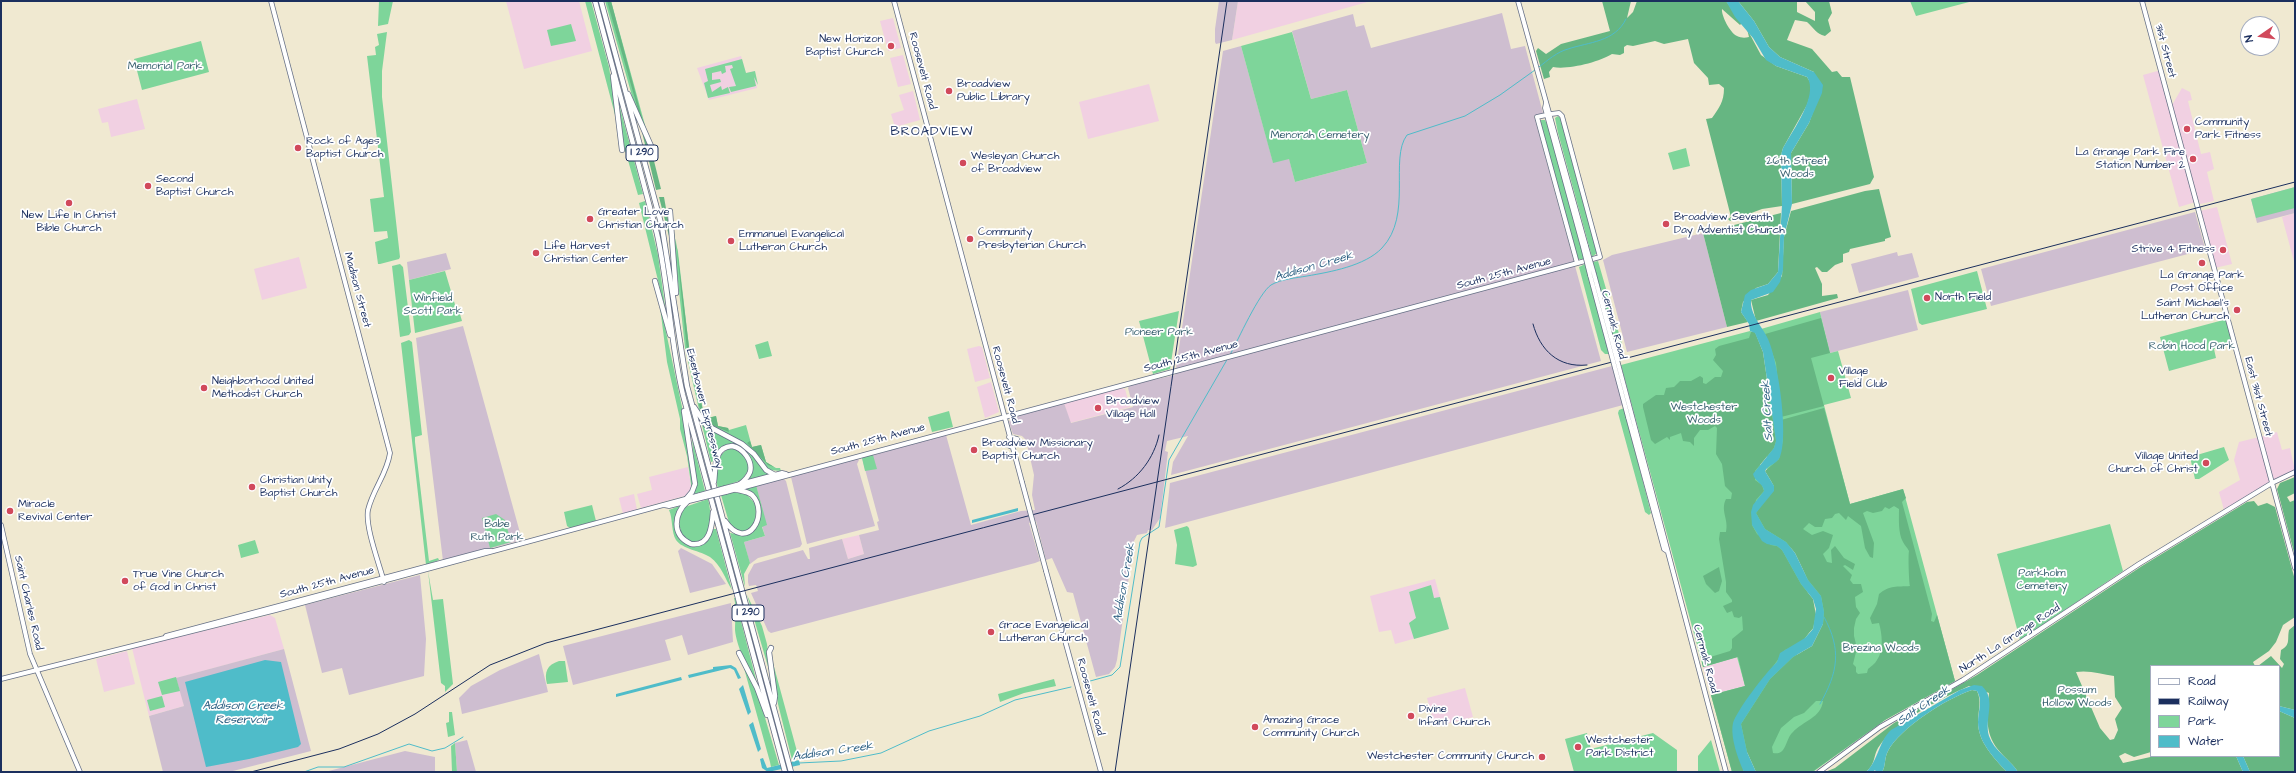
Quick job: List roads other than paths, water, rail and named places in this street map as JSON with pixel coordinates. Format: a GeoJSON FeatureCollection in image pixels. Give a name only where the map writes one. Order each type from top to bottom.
{"type":"FeatureCollection","features":[{"type":"Feature","properties":{"kind":"highway","name":"Eisenhower Expressway"},"geometry":{"type":"LineString","coordinates":[[595,1],[657,234],[664,270],[673,341],[683,395],[785,772]]}},
{"type":"Feature","properties":{"kind":"highway","name":"Eisenhower Expressway"},"geometry":{"type":"LineString","coordinates":[[601,1],[662,227],[675,306],[681,357],[692,404],[791,771]]}},
{"type":"Feature","properties":{"kind":"highway"},"geometry":{"type":"LineString","coordinates":[[613,66],[622,150]]}},
{"type":"Feature","properties":{"kind":"highway"},"geometry":{"type":"LineString","coordinates":[[625,89],[655,154]]}},
{"type":"Feature","properties":{"kind":"highway"},"geometry":{"type":"LineString","coordinates":[[670,211],[676,264],[677,299],[675,306]]}},
{"type":"Feature","properties":{"kind":"highway"},"geometry":{"type":"LineString","coordinates":[[655,281],[673,341]]}},
{"type":"Feature","properties":{"kind":"highway"},"geometry":{"type":"LineString","coordinates":[[683,395],[683,404],[695,484],[687,500],[678,511],[677,523],[682,537],[691,544],[701,543],[708,538],[712,528],[714,508]]}},
{"type":"Feature","properties":{"kind":"highway"},"geometry":{"type":"LineString","coordinates":[[692,404],[706,425],[742,444],[754,454],[766,470],[775,475]]}},
{"type":"Feature","properties":{"kind":"highway"},"geometry":{"type":"LineString","coordinates":[[714,484],[717,457],[724,448],[732,446],[742,450],[750,465],[749,475],[740,484]]}},
{"type":"Feature","properties":{"kind":"highway"},"geometry":{"type":"LineString","coordinates":[[723,519],[732,531],[739,534],[750,531],[756,522],[758,510],[754,498],[746,492],[734,489]]}},
{"type":"Feature","properties":{"kind":"highway"},"geometry":{"type":"LineString","coordinates":[[771,648],[769,652],[775,696],[774,706]]}},
{"type":"Feature","properties":{"kind":"highway"},"geometry":{"type":"LineString","coordinates":[[738,653],[752,676],[772,725]]}},
{"type":"Feature","properties":{"kind":"main road","name":"Madison Street"},"geometry":{"type":"LineString","coordinates":[[271,1],[390,453],[389,464],[371,502],[368,515],[384,580]]}},
{"type":"Feature","properties":{"kind":"main road","name":"Roosevelt Road"},"geometry":{"type":"LineString","coordinates":[[894,1],[1009,437],[1101,772]]}},
{"type":"Feature","properties":{"kind":"main road","name":"Cermak Road"},"geometry":{"type":"LineString","coordinates":[[1518,1],[1630,416],[1664,549],[1667,551],[1726,772]]}},
{"type":"Feature","properties":{"kind":"main road","name":"31st Street"},"geometry":{"type":"LineString","coordinates":[[2142,1],[2171,106]]}},
{"type":"Feature","properties":{"kind":"main road","name":"East 31st Street"},"geometry":{"type":"LineString","coordinates":[[2171,106],[2295,568]]}},
{"type":"Feature","properties":{"kind":"main road","name":"South 25th Avenue"},"geometry":{"type":"LineString","coordinates":[[1,679],[384,580],[486,551],[493,551],[664,505],[669,506],[700,496],[734,489],[1600,257],[1562,116],[1559,113],[1549,115]]}},
{"type":"Feature","properties":{"kind":"main road"},"geometry":{"type":"LineString","coordinates":[[1549,115],[1537,117],[1577,263]]}},
{"type":"Feature","properties":{"kind":"main road"},"geometry":{"type":"LineString","coordinates":[[1009,437],[1017,439],[1012,447],[1003,443],[1009,437]]}},
{"type":"Feature","properties":{"kind":"main road","name":"North La Grange Road"},"geometry":{"type":"LineString","coordinates":[[1819,772],[1880,727],[1963,680],[2139,564],[2272,483],[2295,472]]}},
{"type":"Feature","properties":{"kind":"main road","name":"South 25th Avenue"},"geometry":{"type":"LineString","coordinates":[[725,490],[740,484],[775,475],[786,474]]}},
{"type":"Feature","properties":{"kind":"main road","name":"Saint Charles Road"},"geometry":{"type":"LineString","coordinates":[[1,525],[29,649],[80,772]]}},
{"type":"Feature","properties":{"kind":"water","name":"Salt Creek"},"geometry":{"type":"Polygon","coordinates":[[[1726,1],[1738,1],[1754,21],[1769,47],[1780,57],[1814,72],[1823,85],[1822,93],[1809,123],[1791,153],[1792,204],[1784,237],[1783,270],[1780,282],[1773,292],[1751,300],[1751,305],[1752,311],[1766,334],[1772,349],[1779,380],[1783,416],[1782,447],[1780,457],[1765,471],[1774,486],[1774,491],[1756,513],[1765,529],[1786,542],[1795,553],[1808,580],[1821,596],[1824,612],[1823,624],[1812,646],[1793,657],[1770,679],[1741,724],[1747,752],[1756,772],[1744,772],[1734,741],[1732,729],[1733,723],[1752,691],[1777,662],[1780,653],[1805,638],[1813,629],[1816,609],[1813,599],[1801,584],[1782,550],[1777,546],[1767,544],[1762,541],[1752,525],[1751,512],[1753,505],[1764,491],[1753,474],[1774,448],[1776,441],[1763,352],[1755,333],[1750,331],[1749,324],[1741,312],[1745,295],[1751,290],[1768,284],[1778,272],[1782,205],[1781,155],[1783,148],[1807,103],[1810,93],[1810,84],[1807,77],[1776,66],[1766,60],[1753,38],[1735,17],[1726,1]]]}},
{"type":"Feature","properties":{"kind":"water"},"geometry":{"type":"Polygon","coordinates":[[[1018,508],[1018,511],[972,523],[972,520],[1018,508]]]}},
{"type":"Feature","properties":{"kind":"water","name":"Addison Creek Reservoir"},"geometry":{"type":"Polygon","coordinates":[[[265,660],[281,662],[301,744],[298,747],[249,759],[206,767],[185,682],[265,660]]]}},
{"type":"Feature","properties":{"kind":"water"},"geometry":{"type":"Polygon","coordinates":[[[731,665],[736,668],[741,678],[738,679],[734,670],[730,668],[689,678],[688,675],[713,669],[713,667],[731,665]]]}},
{"type":"Feature","properties":{"kind":"water"},"geometry":{"type":"Polygon","coordinates":[[[681,677],[682,680],[616,697],[616,694],[681,677]]]}},
{"type":"Feature","properties":{"kind":"water"},"geometry":{"type":"Polygon","coordinates":[[[743,685],[751,712],[748,715],[739,689],[743,685]]]}},
{"type":"Feature","properties":{"kind":"water","name":"Salt Creek"},"geometry":{"type":"Polygon","coordinates":[[[1974,685],[1982,686],[1989,697],[1988,729],[1991,741],[1998,751],[2015,767],[2018,772],[2007,772],[1984,743],[1978,722],[1980,699],[1977,691],[1972,690],[1950,700],[1925,715],[1903,733],[1888,751],[1882,772],[1876,772],[1875,770],[1873,772],[1866,772],[1874,762],[1883,740],[1891,730],[1960,690],[1974,685]]]}},
{"type":"Feature","properties":{"kind":"water"},"geometry":{"type":"Polygon","coordinates":[[[2280,706],[2295,710],[2295,718],[2280,711],[2280,706]]]}},
{"type":"Feature","properties":{"kind":"water"},"geometry":{"type":"Polygon","coordinates":[[[753,722],[761,749],[758,752],[749,725],[753,722]]]}},
{"type":"Feature","properties":{"kind":"water"},"geometry":{"type":"Polygon","coordinates":[[[2236,757],[2243,757],[2250,772],[2243,772],[2236,757]]]}},
{"type":"Feature","properties":{"kind":"water"},"geometry":{"type":"Polygon","coordinates":[[[763,758],[767,768],[799,760],[800,765],[768,772],[762,768],[760,759],[763,758]]]}},
{"type":"Feature","properties":{"kind":"waterway","name":"Addison Creek"},"geometry":{"type":"LineString","coordinates":[[1539,67],[1553,56],[1564,50],[1608,37],[1621,27],[1626,19]]}},
{"type":"Feature","properties":{"kind":"waterway","name":"Addison Creek"},"geometry":{"type":"LineString","coordinates":[[1230,355],[1255,307],[1271,285],[1284,280],[1357,264],[1375,254],[1382,248],[1391,235],[1396,220],[1399,204],[1400,158],[1402,145],[1407,135],[1465,116],[1500,95],[1535,70]]}},
{"type":"Feature","properties":{"kind":"waterway","name":"Addison Creek"},"geometry":{"type":"LineString","coordinates":[[1083,683],[1112,675],[1120,667],[1140,542],[1142,538],[1159,527],[1169,460],[1228,358]]}},
{"type":"Feature","properties":{"kind":"waterway"},"geometry":{"type":"LineString","coordinates":[[1820,704],[1831,682],[1836,661],[1834,640],[1824,617]]}},
{"type":"Feature","properties":{"kind":"waterway","name":"Addison Creek"},"geometry":{"type":"LineString","coordinates":[[799,763],[841,761],[881,753],[929,731],[980,716],[1015,700],[1071,687]]}},
{"type":"Feature","properties":{"kind":"waterway","name":"Addison Creek"},"geometry":{"type":"LineString","coordinates":[[304,772],[318,767],[344,767],[409,744],[432,751],[445,748],[463,737]]}},
{"type":"Feature","properties":{"kind":"railway"},"geometry":{"type":"LineString","coordinates":[[1115,772],[1227,1]]}},
{"type":"Feature","properties":{"kind":"railway"},"geometry":{"type":"LineString","coordinates":[[251,772],[339,749],[378,734],[415,714],[490,665],[546,643],[2295,182]]}},
{"type":"Feature","properties":{"kind":"railway"},"geometry":{"type":"LineString","coordinates":[[1533,324],[1540,342],[1552,355],[1567,364],[1587,365]]}},
{"type":"Feature","properties":{"kind":"railway"},"geometry":{"type":"LineString","coordinates":[[1118,489],[1139,473],[1153,452],[1159,435]]}},
{"type":"Feature","properties":{"kind":"place","name":"New Horizon Baptist Church"},"geometry":{"type":"Point","coordinates":[891,46]}},
{"type":"Feature","properties":{"kind":"place","name":"Broadview Public Library"},"geometry":{"type":"Point","coordinates":[949,91]}},
{"type":"Feature","properties":{"kind":"place","name":"Community Park Fitness"},"geometry":{"type":"Point","coordinates":[2187,129]}},
{"type":"Feature","properties":{"kind":"place","name":"Rock of Ages Baptist Church"},"geometry":{"type":"Point","coordinates":[298,148]}},
{"type":"Feature","properties":{"kind":"place","name":"La Grange Park Fire Station Number 2"},"geometry":{"type":"Point","coordinates":[2193,159]}},
{"type":"Feature","properties":{"kind":"place","name":"Wesleyan Church of Broadview"},"geometry":{"type":"Point","coordinates":[963,163]}},
{"type":"Feature","properties":{"kind":"place","name":"Second Baptist Church"},"geometry":{"type":"Point","coordinates":[148,186]}},
{"type":"Feature","properties":{"kind":"place","name":"New Life In Christ Bible Church"},"geometry":{"type":"Point","coordinates":[69,203]}},
{"type":"Feature","properties":{"kind":"place","name":"Greater Love Christian Church"},"geometry":{"type":"Point","coordinates":[590,219]}},
{"type":"Feature","properties":{"kind":"place","name":"Broadview Seventh Day Adventist Church"},"geometry":{"type":"Point","coordinates":[1666,224]}},
{"type":"Feature","properties":{"kind":"place","name":"Community Presbyterian Church"},"geometry":{"type":"Point","coordinates":[970,239]}},
{"type":"Feature","properties":{"kind":"place","name":"Emmanuel Evangelical Lutheran Church"},"geometry":{"type":"Point","coordinates":[731,241]}},
{"type":"Feature","properties":{"kind":"place","name":"Strive 4 Fitness"},"geometry":{"type":"Point","coordinates":[2223,250]}},
{"type":"Feature","properties":{"kind":"place","name":"Life Harvest Christian Center"},"geometry":{"type":"Point","coordinates":[536,253]}},
{"type":"Feature","properties":{"kind":"place","name":"La Grange Park Post Office"},"geometry":{"type":"Point","coordinates":[2202,263]}},
{"type":"Feature","properties":{"kind":"place","name":"North Field"},"geometry":{"type":"Point","coordinates":[1927,298]}},
{"type":"Feature","properties":{"kind":"place","name":"Saint Michael's Lutheran Church"},"geometry":{"type":"Point","coordinates":[2237,310]}},
{"type":"Feature","properties":{"kind":"place","name":"Village Field Club"},"geometry":{"type":"Point","coordinates":[1831,378]}},
{"type":"Feature","properties":{"kind":"place","name":"Neighborhood United Methodist Church"},"geometry":{"type":"Point","coordinates":[204,388]}},
{"type":"Feature","properties":{"kind":"place","name":"Broadview Village Hall"},"geometry":{"type":"Point","coordinates":[1098,408]}},
{"type":"Feature","properties":{"kind":"place","name":"Broadview Missionary Baptist Church"},"geometry":{"type":"Point","coordinates":[974,450]}},
{"type":"Feature","properties":{"kind":"place","name":"Village United Church of Christ"},"geometry":{"type":"Point","coordinates":[2206,463]}},
{"type":"Feature","properties":{"kind":"place","name":"Christian Unity Baptist Church"},"geometry":{"type":"Point","coordinates":[252,487]}},
{"type":"Feature","properties":{"kind":"place","name":"Miracle Revival Center"},"geometry":{"type":"Point","coordinates":[10,511]}},
{"type":"Feature","properties":{"kind":"place","name":"True Vine Church of God in Christ"},"geometry":{"type":"Point","coordinates":[125,581]}},
{"type":"Feature","properties":{"kind":"place","name":"Grace Evangelical Lutheran Church"},"geometry":{"type":"Point","coordinates":[991,632]}},
{"type":"Feature","properties":{"kind":"place","name":"Divine Infant Church"},"geometry":{"type":"Point","coordinates":[1411,716]}},
{"type":"Feature","properties":{"kind":"place","name":"Amazing Grace Community Church"},"geometry":{"type":"Point","coordinates":[1255,727]}},
{"type":"Feature","properties":{"kind":"place","name":"Westchester Park District"},"geometry":{"type":"Point","coordinates":[1578,747]}},
{"type":"Feature","properties":{"kind":"place","name":"Westchester Community Church"},"geometry":{"type":"Point","coordinates":[1542,757]}},
{"type":"Feature","properties":{"kind":"district","name":"BROADVIEW"},"geometry":{"type":"Point","coordinates":[932,132]}},
{"type":"Feature","properties":{"kind":"park label","name":"Memorial Park"},"geometry":{"type":"Point","coordinates":[165,67]}},
{"type":"Feature","properties":{"kind":"park label","name":"Menorah Cemetery"},"geometry":{"type":"Point","coordinates":[1320,136]}},
{"type":"Feature","properties":{"kind":"park label","name":"26th Street Woods"},"geometry":{"type":"Point","coordinates":[1797,168]}},
{"type":"Feature","properties":{"kind":"park label","name":"Winfield Scott Park"},"geometry":{"type":"Point","coordinates":[433,305]}},
{"type":"Feature","properties":{"kind":"park label","name":"Pioneer Park"},"geometry":{"type":"Point","coordinates":[1159,333]}},
{"type":"Feature","properties":{"kind":"park label","name":"Robin Hood Park"},"geometry":{"type":"Point","coordinates":[2192,347]}},
{"type":"Feature","properties":{"kind":"park label","name":"Westchester Woods"},"geometry":{"type":"Point","coordinates":[1704,414]}},
{"type":"Feature","properties":{"kind":"park label","name":"Babe Ruth Park"},"geometry":{"type":"Point","coordinates":[497,531]}},
{"type":"Feature","properties":{"kind":"park label","name":"Parkholm Cemetery"},"geometry":{"type":"Point","coordinates":[2042,580]}},
{"type":"Feature","properties":{"kind":"park label","name":"Brezina Woods"},"geometry":{"type":"Point","coordinates":[1881,649]}},
{"type":"Feature","properties":{"kind":"park label","name":"Possum Hollow Woods"},"geometry":{"type":"Point","coordinates":[2077,697]}}]}
